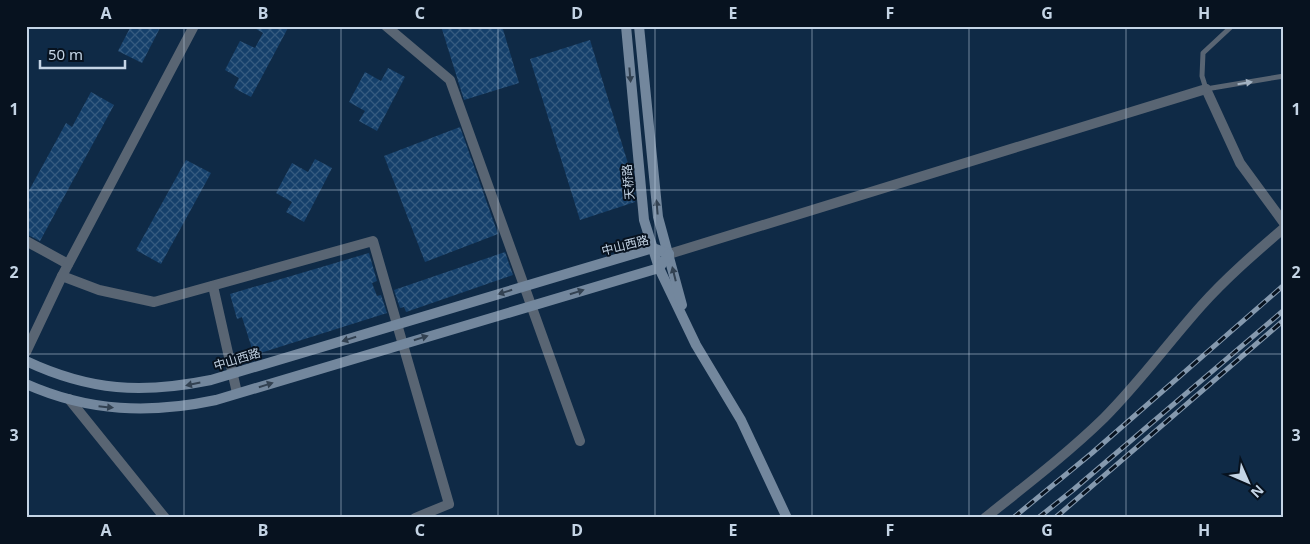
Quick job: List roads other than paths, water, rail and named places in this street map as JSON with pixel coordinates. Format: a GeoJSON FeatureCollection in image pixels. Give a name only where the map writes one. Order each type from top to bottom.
{"type":"FeatureCollection","features":[{"type":"Feature","properties":{"kind":"main road","name":"天桥路"},"geometry":{"type":"LineString","coordinates":[[626,26],[644,220],[659,268],[696,345],[740,420],[788,518]]}},
{"type":"Feature","properties":{"kind":"main road","name":"天桥路"},"geometry":{"type":"LineString","coordinates":[[640,26],[658,217],[688,327]]}},
{"type":"Feature","properties":{"kind":"main road","name":"中山西路"},"geometry":{"type":"LineString","coordinates":[[26,361],[74,380],[101,386],[128,389],[156,389],[184,386],[233,374],[653,248],[669,254]]}},
{"type":"Feature","properties":{"kind":"main road"},"geometry":{"type":"LineString","coordinates":[[26,384],[69,400],[108,407],[157,409],[187,406],[237,393],[659,268],[669,254]]}},
{"type":"Feature","properties":{"kind":"street"},"geometry":{"type":"LineString","coordinates":[[26,352],[68,264],[194,26]]}},
{"type":"Feature","properties":{"kind":"street"},"geometry":{"type":"LineString","coordinates":[[386,26],[450,80],[580,441]]}},
{"type":"Feature","properties":{"kind":"street"},"geometry":{"type":"LineString","coordinates":[[669,254],[1206,89],[1240,163],[1284,223]]}},
{"type":"Feature","properties":{"kind":"street"},"geometry":{"type":"LineString","coordinates":[[985,518],[1064,453],[1104,417],[1151,366],[1201,306],[1240,265],[1284,228]]}},
{"type":"Feature","properties":{"kind":"street"},"geometry":{"type":"LineString","coordinates":[[62,276],[99,290],[154,302],[373,240],[449,504],[414,518]]}},
{"type":"Feature","properties":{"kind":"street"},"geometry":{"type":"LineString","coordinates":[[26,241],[68,264]]}},
{"type":"Feature","properties":{"kind":"street"},"geometry":{"type":"LineString","coordinates":[[213,286],[237,393]]}},
{"type":"Feature","properties":{"kind":"street"},"geometry":{"type":"LineString","coordinates":[[69,400],[165,518]]}},
{"type":"Feature","properties":{"kind":"lane"},"geometry":{"type":"LineString","coordinates":[[1232,26],[1203,53],[1202,76],[1206,89],[1284,76]]}},
{"type":"Feature","properties":{"kind":"railway"},"geometry":{"type":"LineString","coordinates":[[1013,518],[1092,453],[1284,285]]}},
{"type":"Feature","properties":{"kind":"railway"},"geometry":{"type":"LineString","coordinates":[[1038,518],[1284,310]]}},
{"type":"Feature","properties":{"kind":"railway"},"geometry":{"type":"LineString","coordinates":[[1055,518],[1284,320]]}}]}
